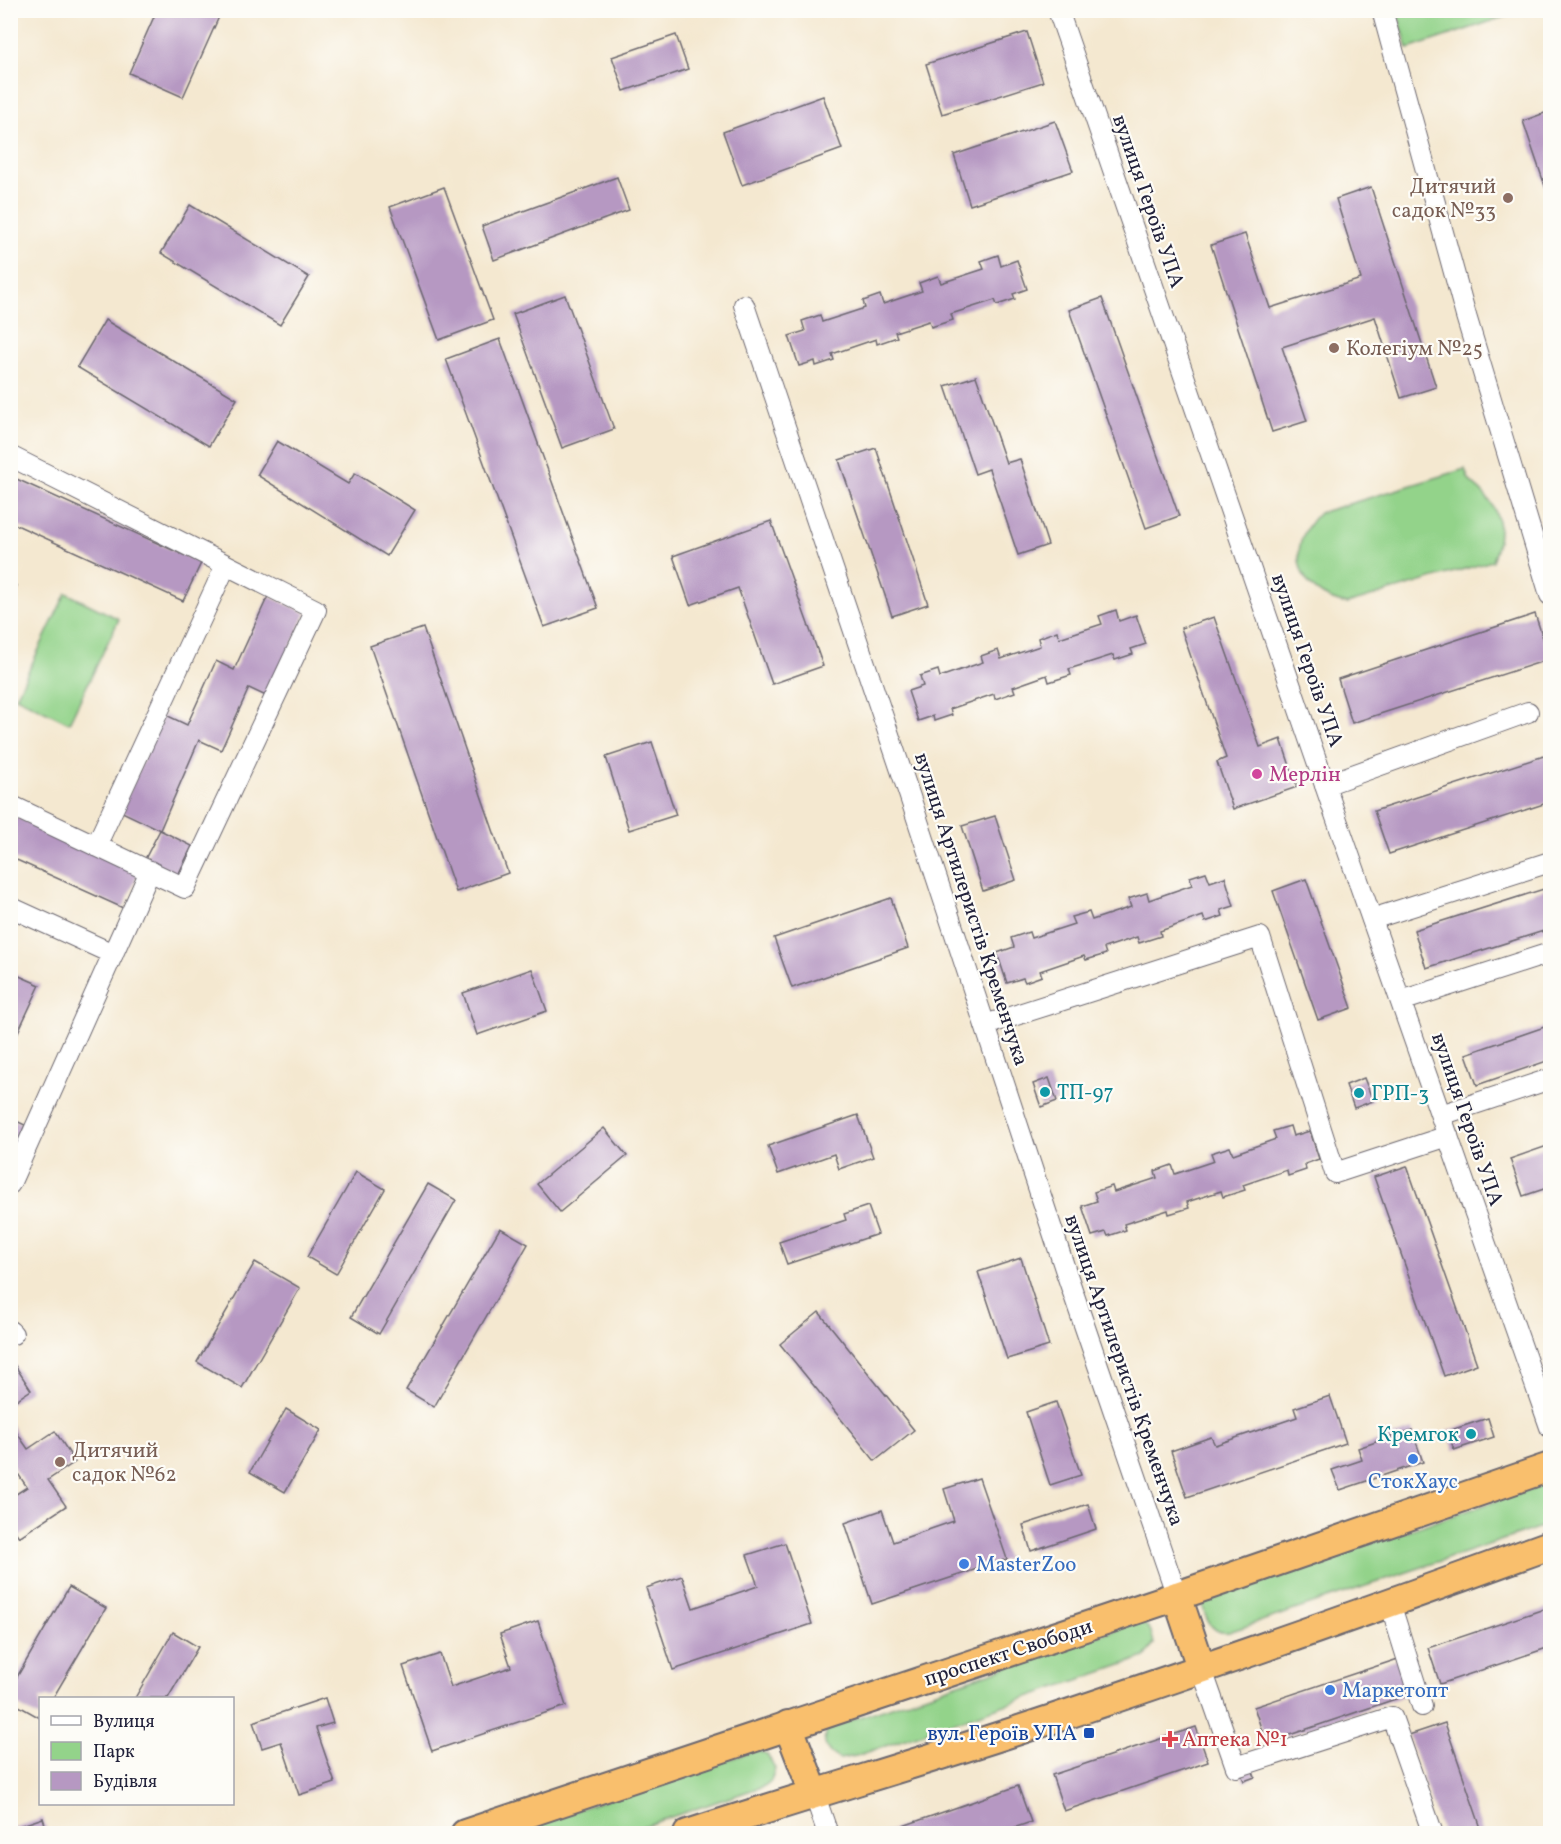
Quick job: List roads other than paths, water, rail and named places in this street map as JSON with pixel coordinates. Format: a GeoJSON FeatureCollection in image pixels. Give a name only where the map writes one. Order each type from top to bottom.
{"type":"FeatureCollection","features":[{"type":"Feature","properties":{"kind":"highway","name":"проспект Свободи"},"geometry":{"type":"LineString","coordinates":[[465,1833],[1177,1596],[1551,1467]]}},
{"type":"Feature","properties":{"kind":"highway"},"geometry":{"type":"LineString","coordinates":[[688,1833],[1018,1730],[1390,1603],[1551,1545]]}},
{"type":"Feature","properties":{"kind":"highway"},"geometry":{"type":"LineString","coordinates":[[1177,1596],[1201,1667]]}},
{"type":"Feature","properties":{"kind":"highway"},"geometry":{"type":"LineString","coordinates":[[788,1725],[814,1792]]}},
{"type":"Feature","properties":{"kind":"street","name":"вулиця Героїв УПА"},"geometry":{"type":"LineString","coordinates":[[1058,10],[1325,785],[1551,1427]]}},
{"type":"Feature","properties":{"kind":"street"},"geometry":{"type":"LineString","coordinates":[[1382,10],[1466,316],[1551,594]]}},
{"type":"Feature","properties":{"kind":"street","name":"вулиця Артилеристів Кременчука"},"geometry":{"type":"LineString","coordinates":[[744,305],[1066,1272],[1177,1596]]}},
{"type":"Feature","properties":{"kind":"street"},"geometry":{"type":"LineString","coordinates":[[10,456],[316,610],[185,888],[10,805]]}},
{"type":"Feature","properties":{"kind":"street"},"geometry":{"type":"LineString","coordinates":[[96,846],[226,564]]}},
{"type":"Feature","properties":{"kind":"street"},"geometry":{"type":"LineString","coordinates":[[1325,785],[1528,712]]}},
{"type":"Feature","properties":{"kind":"street"},"geometry":{"type":"LineString","coordinates":[[1372,919],[1551,861]]}},
{"type":"Feature","properties":{"kind":"street"},"geometry":{"type":"LineString","coordinates":[[10,1184],[150,871]]}},
{"type":"Feature","properties":{"kind":"street"},"geometry":{"type":"LineString","coordinates":[[10,907],[113,954]]}},
{"type":"Feature","properties":{"kind":"street"},"geometry":{"type":"LineString","coordinates":[[985,1025],[1260,937],[1335,1173],[1448,1136]]}},
{"type":"Feature","properties":{"kind":"street"},"geometry":{"type":"LineString","coordinates":[[1401,1001],[1551,953]]}},
{"type":"Feature","properties":{"kind":"street"},"geometry":{"type":"LineString","coordinates":[[1441,1115],[1551,1079]]}},
{"type":"Feature","properties":{"kind":"street"},"geometry":{"type":"LineString","coordinates":[[1390,1603],[1422,1706]]}},
{"type":"Feature","properties":{"kind":"street"},"geometry":{"type":"LineString","coordinates":[[1201,1667],[1236,1767],[1392,1717],[1433,1833]]}},
{"type":"Feature","properties":{"kind":"street"},"geometry":{"type":"LineString","coordinates":[[814,1792],[828,1833]]}},
{"type":"Feature","properties":{"kind":"place","name":"Дитячий садок №33"},"geometry":{"type":"Point","coordinates":[1508,198]}},
{"type":"Feature","properties":{"kind":"place","name":"Колегіум №25"},"geometry":{"type":"Point","coordinates":[1334,348]}},
{"type":"Feature","properties":{"kind":"place","name":"Мерлін"},"geometry":{"type":"Point","coordinates":[1257,774]}},
{"type":"Feature","properties":{"kind":"place","name":"ТП-97"},"geometry":{"type":"Point","coordinates":[1045,1092]}},
{"type":"Feature","properties":{"kind":"place","name":"ГРП-3"},"geometry":{"type":"Point","coordinates":[1359,1093]}},
{"type":"Feature","properties":{"kind":"place","name":"Кремгок"},"geometry":{"type":"Point","coordinates":[1471,1434]}},
{"type":"Feature","properties":{"kind":"place","name":"СтокХаус"},"geometry":{"type":"Point","coordinates":[1413,1459]}},
{"type":"Feature","properties":{"kind":"place","name":"Дитячий садок №62"},"geometry":{"type":"Point","coordinates":[60,1462]}},
{"type":"Feature","properties":{"kind":"place","name":"MasterZoo"},"geometry":{"type":"Point","coordinates":[964,1564]}},
{"type":"Feature","properties":{"kind":"place","name":"Маркетопт"},"geometry":{"type":"Point","coordinates":[1330,1690]}},
{"type":"Feature","properties":{"kind":"place","name":"вул. Героїв УПА"},"geometry":{"type":"Point","coordinates":[1089,1733]}},
{"type":"Feature","properties":{"kind":"place","name":"Аптека №1"},"geometry":{"type":"Point","coordinates":[1170,1739]}}]}
